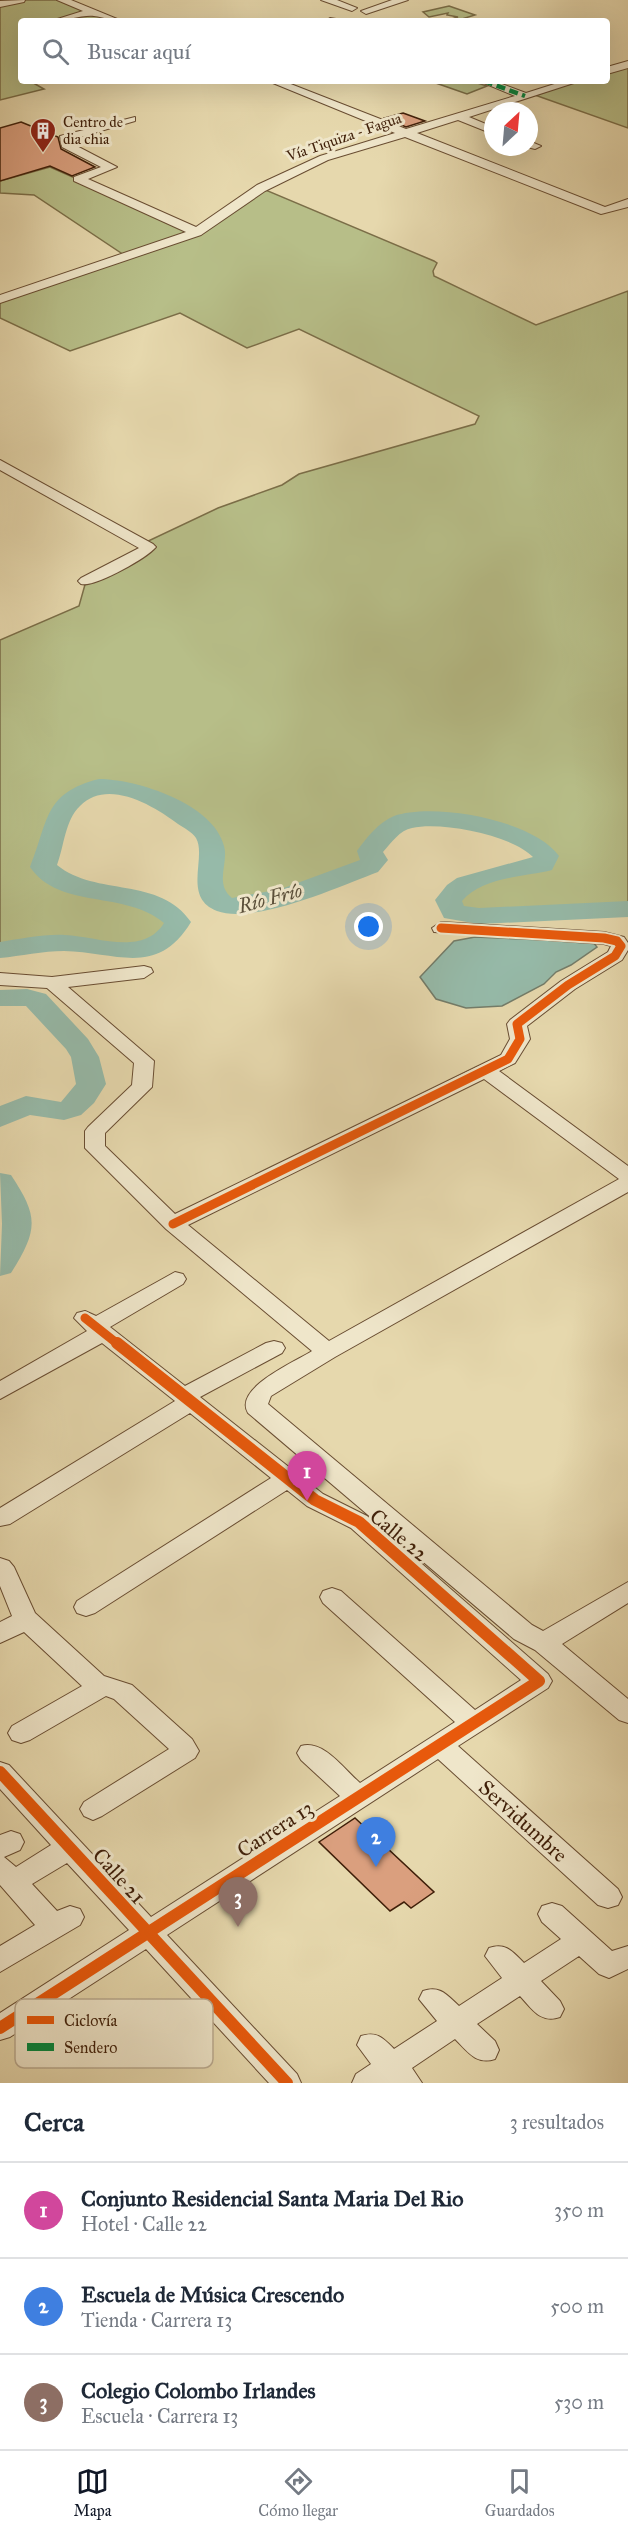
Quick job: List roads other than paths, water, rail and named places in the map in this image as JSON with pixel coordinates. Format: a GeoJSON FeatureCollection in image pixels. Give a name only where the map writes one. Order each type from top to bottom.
{"type":"FeatureCollection","features":[{"type":"Feature","properties":{"kind":"street"},"geometry":{"type":"LineString","coordinates":[[0,4],[20,0]]}},
{"type":"Feature","properties":{"kind":"street"},"geometry":{"type":"LineString","coordinates":[[62,0],[109,18]]}},
{"type":"Feature","properties":{"kind":"street"},"geometry":{"type":"LineString","coordinates":[[326,0],[352,8]]}},
{"type":"Feature","properties":{"kind":"street"},"geometry":{"type":"LineString","coordinates":[[380,18],[366,11],[403,0]]}},
{"type":"Feature","properties":{"kind":"street"},"geometry":{"type":"LineString","coordinates":[[68,18],[93,12]]}},
{"type":"Feature","properties":{"kind":"street"},"geometry":{"type":"LineString","coordinates":[[610,70],[628,64]]}},
{"type":"Feature","properties":{"kind":"street"},"geometry":{"type":"LineString","coordinates":[[281,84],[605,211],[628,203]]}},
{"type":"Feature","properties":{"kind":"street"},"geometry":{"type":"LineString","coordinates":[[492,84],[525,96]]}},
{"type":"Feature","properties":{"kind":"street","name":"Vía Tiquiza - Fagua"},"geometry":{"type":"LineString","coordinates":[[0,299],[197,232],[290,172],[334,154],[564,84]]}},
{"type":"Feature","properties":{"kind":"street"},"geometry":{"type":"LineString","coordinates":[[457,116],[484,127]]}},
{"type":"Feature","properties":{"kind":"street"},"geometry":{"type":"LineString","coordinates":[[131,119],[64,138],[66,145],[111,167],[78,178],[197,232]]}},
{"type":"Feature","properties":{"kind":"street"},"geometry":{"type":"LineString","coordinates":[[0,464],[148,547],[143,552],[86,581]]}},
{"type":"Feature","properties":{"kind":"street"},"geometry":{"type":"LineString","coordinates":[[172,1224],[508,1059],[520,1039],[517,1024],[568,985],[615,956],[621,946],[617,940],[604,938],[441,928]]}},
{"type":"Feature","properties":{"kind":"street"},"geometry":{"type":"LineString","coordinates":[[0,979],[52,983],[144,972]]}},
{"type":"Feature","properties":{"kind":"street"},"geometry":{"type":"LineString","coordinates":[[52,983],[144,1061],[142,1087],[95,1131],[95,1148],[172,1224],[327,1352]]}},
{"type":"Feature","properties":{"kind":"street"},"geometry":{"type":"LineString","coordinates":[[485,1070],[628,1176]]}},
{"type":"Feature","properties":{"kind":"street"},"geometry":{"type":"LineString","coordinates":[[628,1183],[327,1352],[263,1391],[257,1398],[256,1407],[524,1632],[544,1643],[628,1713]]}},
{"type":"Feature","properties":{"kind":"street"},"geometry":{"type":"LineString","coordinates":[[0,1390],[94,1325],[175,1278]]}},
{"type":"Feature","properties":{"kind":"street","name":"Calle 22"},"geometry":{"type":"LineString","coordinates":[[94,1325],[315,1500],[359,1522],[539,1681]]}},
{"type":"Feature","properties":{"kind":"street"},"geometry":{"type":"LineString","coordinates":[[2,1518],[188,1399],[274,1348]]}},
{"type":"Feature","properties":{"kind":"street"},"geometry":{"type":"LineString","coordinates":[[86,1607],[288,1478]]}},
{"type":"Feature","properties":{"kind":"street"},"geometry":{"type":"LineString","coordinates":[[0,1567],[12,1584],[18,1607],[26,1619],[95,1683],[123,1692],[186,1751],[93,1809]]}},
{"type":"Feature","properties":{"kind":"street"},"geometry":{"type":"LineString","coordinates":[[544,1643],[628,1591]]}},
{"type":"Feature","properties":{"kind":"street"},"geometry":{"type":"LineString","coordinates":[[332,1597],[473,1723]]}},
{"type":"Feature","properties":{"kind":"street"},"geometry":{"type":"LineString","coordinates":[[0,1634],[26,1619]]}},
{"type":"Feature","properties":{"kind":"street","name":"Carrera 13"},"geometry":{"type":"LineString","coordinates":[[45,1999],[539,1681]]}},
{"type":"Feature","properties":{"kind":"street"},"geometry":{"type":"LineString","coordinates":[[21,1733],[103,1686]]}},
{"type":"Feature","properties":{"kind":"street","name":"Servidumbre"},"geometry":{"type":"LineString","coordinates":[[439,1745],[608,1897]]}},
{"type":"Feature","properties":{"kind":"street"},"geometry":{"type":"LineString","coordinates":[[310,1753],[358,1797]]}},
{"type":"Feature","properties":{"kind":"street","name":"Calle 21"},"geometry":{"type":"LineString","coordinates":[[0,1772],[208,1999]]}},
{"type":"Feature","properties":{"kind":"street"},"geometry":{"type":"LineString","coordinates":[[0,1960],[62,1922],[6,1875],[69,1848]]}},
{"type":"Feature","properties":{"kind":"street"},"geometry":{"type":"LineString","coordinates":[[552,1914],[609,1966],[627,1957]]}},
{"type":"Feature","properties":{"kind":"street"},"geometry":{"type":"LineString","coordinates":[[366,2083],[400,2074],[458,2022],[580,1941]]}},
{"type":"Feature","properties":{"kind":"street"},"geometry":{"type":"LineString","coordinates":[[499,1956],[550,2009]]}},
{"type":"Feature","properties":{"kind":"street"},"geometry":{"type":"LineString","coordinates":[[433,1999],[485,2050]]}},
{"type":"Feature","properties":{"kind":"street","name":"Calle 21"},"geometry":{"type":"LineString","coordinates":[[213,2004],[287,2083]]}},
{"type":"Feature","properties":{"kind":"street","name":"Carrera 13"},"geometry":{"type":"LineString","coordinates":[[0,2028],[15,2018]]}},
{"type":"Feature","properties":{"kind":"street"},"geometry":{"type":"LineString","coordinates":[[371,2045],[400,2074]]}},
{"type":"Feature","properties":{"kind":"waterway"},"geometry":{"type":"LineString","coordinates":[[0,2],[12,0]]}},
{"type":"Feature","properties":{"kind":"waterway","name":"Río Frío"},"geometry":{"type":"LineString","coordinates":[[0,950],[65,943],[112,949],[143,949],[157,945],[169,936],[178,922],[163,909],[146,901],[72,885],[56,878],[43,867],[65,807],[84,791],[99,787],[116,787],[150,796],[166,804],[203,830],[212,848],[209,870],[211,886],[218,902],[229,906],[246,906],[267,901],[369,866],[375,860],[370,851],[387,832],[398,824],[424,819],[484,826],[504,832],[522,838],[546,856],[543,864],[491,875],[466,884],[448,900],[453,912],[479,916],[628,909]]}},
{"type":"Feature","properties":{"kind":"waterway","name":"Río Frío"},"geometry":{"type":"LineString","coordinates":[[0,998],[27,997],[36,1000],[78,1045],[85,1057],[91,1084],[84,1096],[71,1109],[56,1111],[26,1105],[0,1118]]}},
{"type":"Feature","properties":{"kind":"waterway","name":"Río Frío"},"geometry":{"type":"LineString","coordinates":[[0,1182],[14,1207],[18,1224],[13,1241],[0,1266]]}},
{"type":"Feature","properties":{"kind":"place","name":"Centro de dia chia"},"geometry":{"type":"Point","coordinates":[43,154]}},
{"type":"Feature","properties":{"kind":"place","name":"Conjunto Residencial Santa Maria Del Rio"},"geometry":{"type":"Point","coordinates":[307,1501]}},
{"type":"Feature","properties":{"kind":"place","name":"Escuela de Música Crescendo"},"geometry":{"type":"Point","coordinates":[376,1867]}},
{"type":"Feature","properties":{"kind":"place","name":"Colegio Colombo Irlandes"},"geometry":{"type":"Point","coordinates":[238,1927]}}]}
